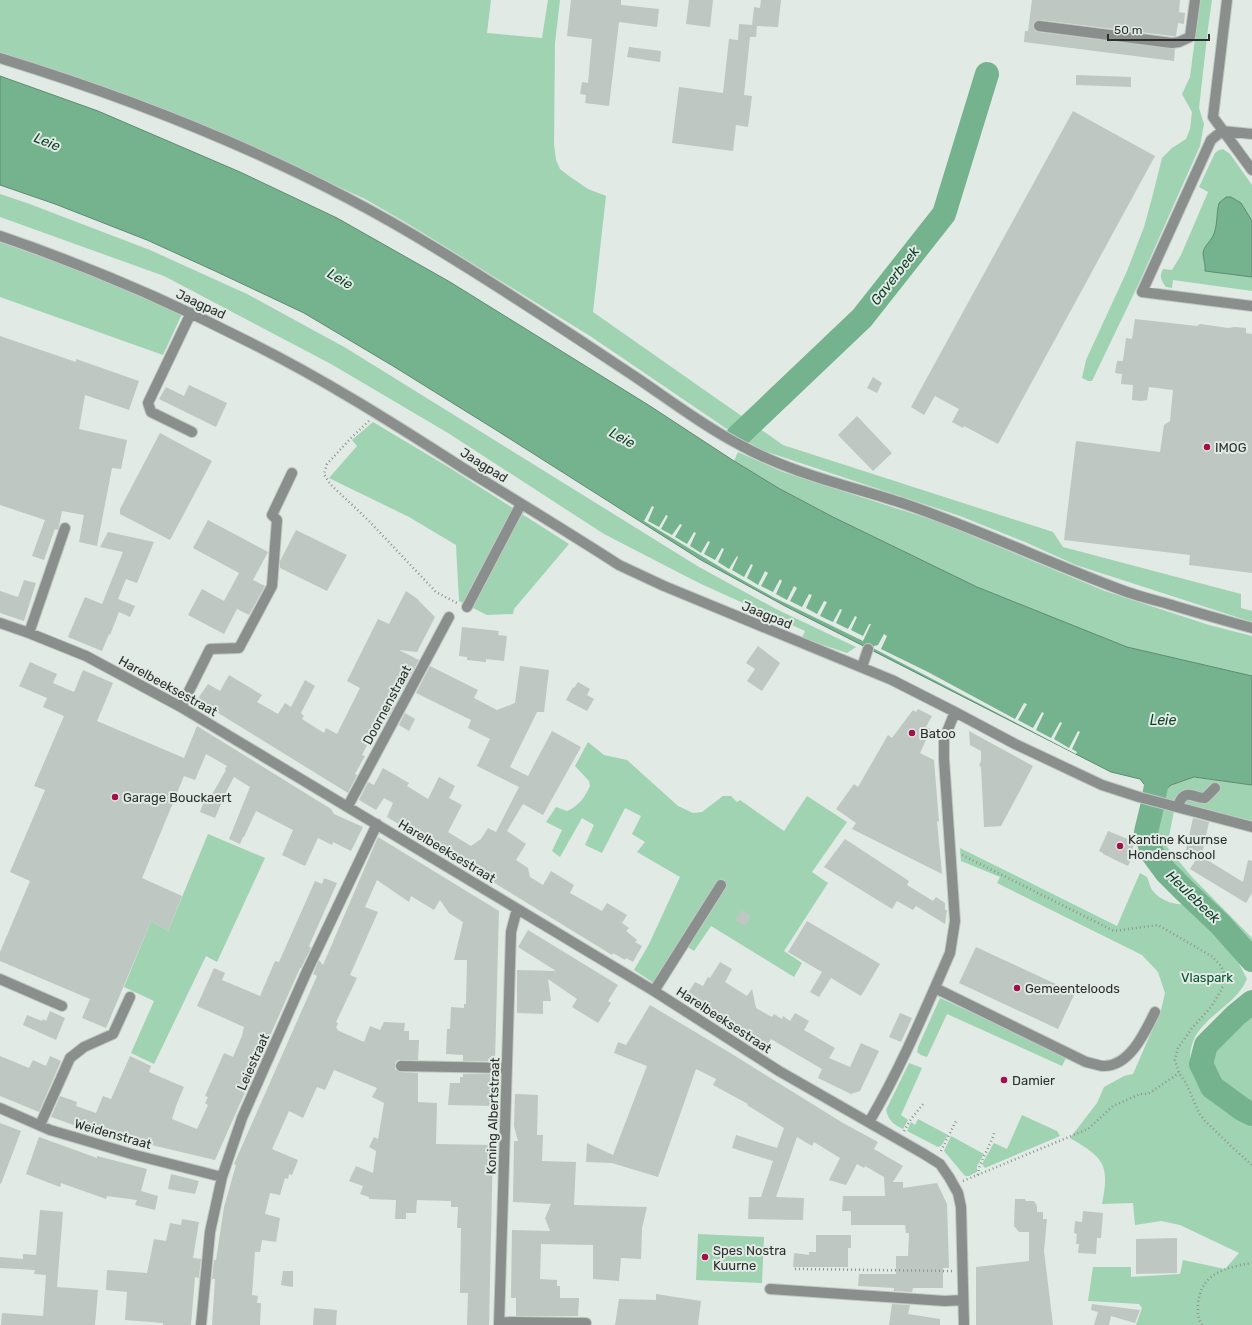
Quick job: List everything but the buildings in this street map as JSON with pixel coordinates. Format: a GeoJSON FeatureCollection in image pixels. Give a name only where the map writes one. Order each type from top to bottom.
{"type":"FeatureCollection","features":[{"type":"Feature","properties":{"kind":"street"},"geometry":{"type":"LineString","coordinates":[[1039,26],[1172,43],[1180,42],[1190,37],[1195,0]]}},
{"type":"Feature","properties":{"kind":"street"},"geometry":{"type":"LineString","coordinates":[[1227,0],[1213,117],[1252,170]]}},
{"type":"Feature","properties":{"kind":"street"},"geometry":{"type":"LineString","coordinates":[[0,58],[51,74],[159,112],[268,159],[344,196],[433,246],[550,320],[724,436],[760,456],[787,467],[906,505],[989,536],[1122,591],[1252,628]]}},
{"type":"Feature","properties":{"kind":"street"},"geometry":{"type":"LineString","coordinates":[[1252,134],[1222,131],[1211,140],[1142,292],[1252,306]]}},
{"type":"Feature","properties":{"kind":"street","name":"Jaagpad"},"geometry":{"type":"LineString","coordinates":[[0,236],[41,250],[191,313],[274,355],[377,414],[619,565],[664,586],[862,667],[955,712],[1015,744],[1094,781],[1139,797],[1175,804],[1252,827]]}},
{"type":"Feature","properties":{"kind":"street"},"geometry":{"type":"LineString","coordinates":[[191,313],[148,403],[150,412],[192,432]]}},
{"type":"Feature","properties":{"kind":"street"},"geometry":{"type":"LineString","coordinates":[[181,707],[210,649],[239,648],[272,586],[277,520],[272,515],[292,473]]}},
{"type":"Feature","properties":{"kind":"street"},"geometry":{"type":"LineString","coordinates":[[467,608],[521,504]]}},
{"type":"Feature","properties":{"kind":"street"},"geometry":{"type":"LineString","coordinates":[[29,633],[64,528]]}},
{"type":"Feature","properties":{"kind":"street","name":"Doornenstraat"},"geometry":{"type":"LineString","coordinates":[[348,806],[449,617]]}},
{"type":"Feature","properties":{"kind":"street","name":"Harelbeeksestraat"},"geometry":{"type":"LineString","coordinates":[[0,623],[86,656],[181,707],[654,991],[779,1071],[870,1122],[940,1164],[949,1176],[958,1193],[961,1207],[964,1325]]}},
{"type":"Feature","properties":{"kind":"street"},"geometry":{"type":"LineString","coordinates":[[862,667],[868,649]]}},
{"type":"Feature","properties":{"kind":"street"},"geometry":{"type":"LineString","coordinates":[[870,1122],[893,1079],[935,988],[950,953],[953,939],[955,920],[944,759],[944,739],[955,712]]}},
{"type":"Feature","properties":{"kind":"street"},"geometry":{"type":"LineString","coordinates":[[1175,804],[1189,794],[1199,798],[1205,798],[1215,788]]}},
{"type":"Feature","properties":{"kind":"street","name":"Leiestraat"},"geometry":{"type":"LineString","coordinates":[[201,1325],[210,1232],[222,1176],[242,1118],[304,978],[378,824]]}},
{"type":"Feature","properties":{"kind":"street"},"geometry":{"type":"LineString","coordinates":[[654,991],[721,885]]}},
{"type":"Feature","properties":{"kind":"street","name":"Koning Albertstraat"},"geometry":{"type":"LineString","coordinates":[[499,1324],[511,932],[517,909]]}},
{"type":"Feature","properties":{"kind":"street"},"geometry":{"type":"LineString","coordinates":[[0,979],[62,1006]]}},
{"type":"Feature","properties":{"kind":"street"},"geometry":{"type":"LineString","coordinates":[[935,988],[1086,1062],[1104,1066],[1120,1063],[1139,1043],[1155,1012]]}},
{"type":"Feature","properties":{"kind":"street"},"geometry":{"type":"LineString","coordinates":[[40,1125],[70,1058],[84,1047],[112,1034],[130,997]]}},
{"type":"Feature","properties":{"kind":"street"},"geometry":{"type":"LineString","coordinates":[[401,1066],[507,1068]]}},
{"type":"Feature","properties":{"kind":"street","name":"Weidenstraat"},"geometry":{"type":"LineString","coordinates":[[0,1108],[50,1130],[135,1155],[222,1176]]}},
{"type":"Feature","properties":{"kind":"street"},"geometry":{"type":"LineString","coordinates":[[770,1289],[945,1301],[963,1300]]}},
{"type":"Feature","properties":{"kind":"street"},"geometry":{"type":"LineString","coordinates":[[499,1324],[586,1324]]}},
{"type":"Feature","properties":{"kind":"path"},"geometry":{"type":"LineString","coordinates":[[377,414],[351,438],[327,464],[324,474],[330,484],[368,520],[436,592],[467,608]]}},
{"type":"Feature","properties":{"kind":"path"},"geometry":{"type":"LineString","coordinates":[[951,854],[960,854],[1114,931],[1158,925],[1213,957],[1221,966],[1225,975],[1222,989],[1211,1007],[1192,1028],[1178,1048],[1175,1060],[1179,1073],[1186,1083],[1199,1113],[1205,1121],[1252,1165]]}},
{"type":"Feature","properties":{"kind":"path"},"geometry":{"type":"LineString","coordinates":[[954,1185],[1088,1129],[1113,1106],[1140,1094],[1148,1094],[1179,1073]]}},
{"type":"Feature","properties":{"kind":"path"},"geometry":{"type":"LineString","coordinates":[[899,1140],[911,1119],[924,1103]]}},
{"type":"Feature","properties":{"kind":"path"},"geometry":{"type":"LineString","coordinates":[[934,1160],[942,1150],[957,1119]]}},
{"type":"Feature","properties":{"kind":"path"},"geometry":{"type":"LineString","coordinates":[[978,1175],[980,1166],[992,1142],[994,1133]]}},
{"type":"Feature","properties":{"kind":"path"},"geometry":{"type":"LineString","coordinates":[[1202,1325],[1198,1315],[1199,1299],[1204,1284],[1209,1278],[1218,1272],[1245,1264],[1251,1264]]}},
{"type":"Feature","properties":{"kind":"path"},"geometry":{"type":"LineString","coordinates":[[795,1269],[963,1272]]}},
{"type":"Feature","properties":{"kind":"green space"},"geometry":{"type":"Polygon","coordinates":[[[0,0],[491,0],[487,33],[542,38],[548,0],[560,0],[555,43],[554,144],[556,160],[560,169],[569,176],[588,189],[606,196],[593,312],[783,445],[1053,532],[1063,547],[1241,594],[1241,608],[1252,611],[1252,622],[1076,565],[1025,542],[960,516],[761,450],[724,427],[590,336],[365,199],[211,128],[119,94],[0,54],[0,0]]]}},
{"type":"Feature","properties":{"kind":"green space"},"geometry":{"type":"Polygon","coordinates":[[[1200,0],[1212,0],[1199,108],[1204,124],[1200,146],[1139,283],[1092,381],[1088,381],[1082,378],[1086,360],[1127,271],[1144,227],[1162,158],[1172,148],[1186,139],[1190,129],[1192,112],[1182,94],[1190,77],[1200,0]]]}},
{"type":"Feature","properties":{"kind":"green space"},"geometry":{"type":"Polygon","coordinates":[[[1223,149],[1230,154],[1252,185],[1252,291],[1173,280],[1172,288],[1166,287],[1161,278],[1163,269],[1172,270],[1181,255],[1208,192],[1199,187],[1215,153],[1223,149]]]}},
{"type":"Feature","properties":{"kind":"green space"},"geometry":{"type":"Polygon","coordinates":[[[0,194],[150,250],[247,294],[346,348],[699,567],[776,609],[856,647],[847,653],[802,638],[805,631],[699,583],[604,534],[448,433],[331,364],[164,276],[0,217],[0,194]]]}},
{"type":"Feature","properties":{"kind":"green space"},"geometry":{"type":"Polygon","coordinates":[[[0,242],[75,269],[182,314],[163,355],[0,297],[0,242]]]}},
{"type":"Feature","properties":{"kind":"green space"},"geometry":{"type":"Polygon","coordinates":[[[373,422],[450,468],[569,544],[514,609],[513,614],[487,615],[459,601],[456,545],[409,517],[329,478],[357,446],[352,440],[373,422]]]}},
{"type":"Feature","properties":{"kind":"green space"},"geometry":{"type":"Polygon","coordinates":[[[738,452],[783,472],[939,522],[1105,591],[1209,625],[1252,636],[1252,676],[1127,647],[977,587],[833,517],[780,489],[734,461],[738,452]]]}},
{"type":"Feature","properties":{"kind":"green space"},"geometry":{"type":"Polygon","coordinates":[[[588,742],[604,755],[627,760],[678,806],[693,813],[702,812],[723,796],[731,796],[737,802],[740,800],[784,831],[807,796],[847,822],[812,872],[828,883],[784,951],[802,963],[794,977],[711,926],[694,951],[686,946],[660,987],[634,970],[649,944],[680,877],[637,852],[645,842],[632,834],[641,816],[625,808],[602,853],[585,845],[594,825],[582,818],[560,857],[552,851],[562,830],[546,822],[556,807],[567,811],[575,807],[584,797],[590,786],[589,781],[575,766],[588,742]]]}},
{"type":"Feature","properties":{"kind":"green space"},"geometry":{"type":"Polygon","coordinates":[[[1194,777],[1252,785],[1252,821],[1161,798],[1166,789],[1170,786],[1194,777]]]}},
{"type":"Feature","properties":{"kind":"green space"},"geometry":{"type":"Polygon","coordinates":[[[1161,808],[1174,811],[1167,847],[1192,877],[1252,938],[1252,949],[1178,871],[1159,856],[1156,848],[1155,836],[1161,808]]]}},
{"type":"Feature","properties":{"kind":"green space"},"geometry":{"type":"Polygon","coordinates":[[[208,834],[265,858],[217,962],[206,956],[154,1064],[131,1053],[154,1001],[124,987],[151,921],[168,931],[208,834]]]}},
{"type":"Feature","properties":{"kind":"green space","name":"Vlaspark"},"geometry":{"type":"Polygon","coordinates":[[[960,848],[1117,926],[1140,873],[1147,877],[1152,890],[1160,898],[1175,903],[1190,905],[1198,919],[1236,958],[1247,979],[1233,999],[1200,1029],[1192,1043],[1190,1056],[1191,1068],[1195,1079],[1210,1098],[1231,1114],[1252,1125],[1252,1325],[1136,1325],[1142,1308],[1139,1304],[1088,1301],[1093,1267],[1131,1267],[1131,1277],[1180,1274],[1183,1260],[1225,1269],[1239,1253],[1180,1225],[1161,1221],[1135,1225],[1133,1203],[1102,1204],[1105,1180],[1102,1164],[1090,1151],[1070,1138],[1097,1103],[1104,1087],[1124,1076],[1133,1074],[1161,1010],[1165,993],[1158,972],[1142,955],[997,883],[1000,877],[961,861],[960,848]]]}},
{"type":"Feature","properties":{"kind":"green space"},"geometry":{"type":"Polygon","coordinates":[[[940,998],[1067,1056],[1062,1066],[947,1014],[927,1057],[921,1055],[917,1052],[918,1047],[940,998]]]}},
{"type":"Feature","properties":{"kind":"green space"},"geometry":{"type":"Polygon","coordinates":[[[1252,1005],[1252,1102],[1212,1076],[1208,1068],[1206,1051],[1212,1036],[1248,1010],[1252,1005]]]}},
{"type":"Feature","properties":{"kind":"green space"},"geometry":{"type":"Polygon","coordinates":[[[909,1063],[922,1068],[901,1115],[908,1120],[903,1129],[892,1122],[886,1110],[909,1063]]]}},
{"type":"Feature","properties":{"kind":"green space"},"geometry":{"type":"Polygon","coordinates":[[[1022,1115],[1057,1131],[1060,1136],[985,1168],[982,1164],[994,1143],[1007,1149],[1022,1115]]]}},
{"type":"Feature","properties":{"kind":"green space"},"geometry":{"type":"Polygon","coordinates":[[[918,1119],[948,1135],[941,1146],[938,1147],[907,1131],[911,1122],[915,1125],[918,1119]]]}},
{"type":"Feature","properties":{"kind":"green space"},"geometry":{"type":"Polygon","coordinates":[[[951,1136],[984,1154],[977,1166],[977,1172],[969,1176],[965,1176],[944,1151],[951,1136]]]}},
{"type":"Feature","properties":{"kind":"green space"},"geometry":{"type":"Polygon","coordinates":[[[698,1234],[764,1237],[762,1283],[696,1280],[698,1234]]]}},
{"type":"Feature","properties":{"kind":"water","name":"Leie"},"geometry":{"type":"Polygon","coordinates":[[[0,76],[98,111],[240,172],[337,218],[450,282],[650,406],[780,489],[833,517],[977,587],[1127,647],[1252,676],[1252,785],[1194,777],[1171,785],[1162,793],[1147,788],[1140,779],[1111,772],[785,606],[701,560],[496,430],[304,313],[147,240],[55,204],[0,185],[0,76]]]}},
{"type":"Feature","properties":{"kind":"water"},"geometry":{"type":"Polygon","coordinates":[[[1226,197],[1231,197],[1241,203],[1252,221],[1252,277],[1205,271],[1203,253],[1215,232],[1219,203],[1226,197]]]}},
{"type":"Feature","properties":{"kind":"pier"},"geometry":{"type":"Polygon","coordinates":[[[652,506],[654,507],[648,521],[659,527],[666,515],[668,516],[661,529],[672,535],[680,524],[682,525],[675,537],[687,544],[694,532],[696,533],[690,546],[701,553],[708,541],[710,542],[704,554],[715,560],[722,548],[724,549],[718,562],[729,569],[737,556],[738,557],[732,570],[744,577],[751,564],[753,565],[747,578],[758,585],[765,571],[768,573],[761,586],[773,592],[780,579],[782,581],[776,594],[787,600],[794,586],[797,588],[790,601],[802,607],[809,594],[812,595],[806,608],[817,614],[824,601],[827,602],[820,616],[833,622],[840,609],[842,610],[836,623],[848,629],[855,616],[857,617],[851,630],[863,636],[869,624],[871,624],[863,641],[773,597],[644,521],[652,506]]]}},
{"type":"Feature","properties":{"kind":"pier"},"geometry":{"type":"Polygon","coordinates":[[[884,634],[887,636],[881,649],[928,672],[1015,719],[1024,703],[1027,704],[1018,720],[1033,728],[1042,712],[1044,713],[1036,730],[1051,738],[1060,722],[1062,723],[1054,739],[1069,748],[1078,731],[1080,732],[1072,749],[1077,752],[1076,754],[873,648],[874,646],[878,645],[884,634]]]}},
{"type":"Feature","properties":{"kind":"waterway","name":"Gaverbeek"},"geometry":{"type":"LineString","coordinates":[[738,436],[862,318],[944,214],[987,74]]}},
{"type":"Feature","properties":{"kind":"waterway","name":"Heulebeek"},"geometry":{"type":"LineString","coordinates":[[1169,760],[1156,786],[1146,832],[1152,853],[1166,872],[1220,924],[1252,960]]}},
{"type":"Feature","properties":{"kind":"waterway","name":"Heulebeek"},"geometry":{"type":"LineString","coordinates":[[1252,1002],[1236,1015],[1206,1045],[1201,1064],[1212,1087],[1242,1109],[1252,1114]]}},
{"type":"Feature","properties":{"kind":"place","name":"IMOG"},"geometry":{"type":"Point","coordinates":[1207,447]}},
{"type":"Feature","properties":{"kind":"place","name":"Batoo"},"geometry":{"type":"Point","coordinates":[912,733]}},
{"type":"Feature","properties":{"kind":"place","name":"Garage Bouckaert"},"geometry":{"type":"Point","coordinates":[115,797]}},
{"type":"Feature","properties":{"kind":"place","name":"Kantine Kuurnse Hondenschool"},"geometry":{"type":"Point","coordinates":[1120,846]}},
{"type":"Feature","properties":{"kind":"place","name":"Gemeenteloods"},"geometry":{"type":"Point","coordinates":[1017,988]}},
{"type":"Feature","properties":{"kind":"place","name":"Damier"},"geometry":{"type":"Point","coordinates":[1004,1080]}},
{"type":"Feature","properties":{"kind":"place","name":"Spes Nostra Kuurne"},"geometry":{"type":"Point","coordinates":[705,1257]}}]}
